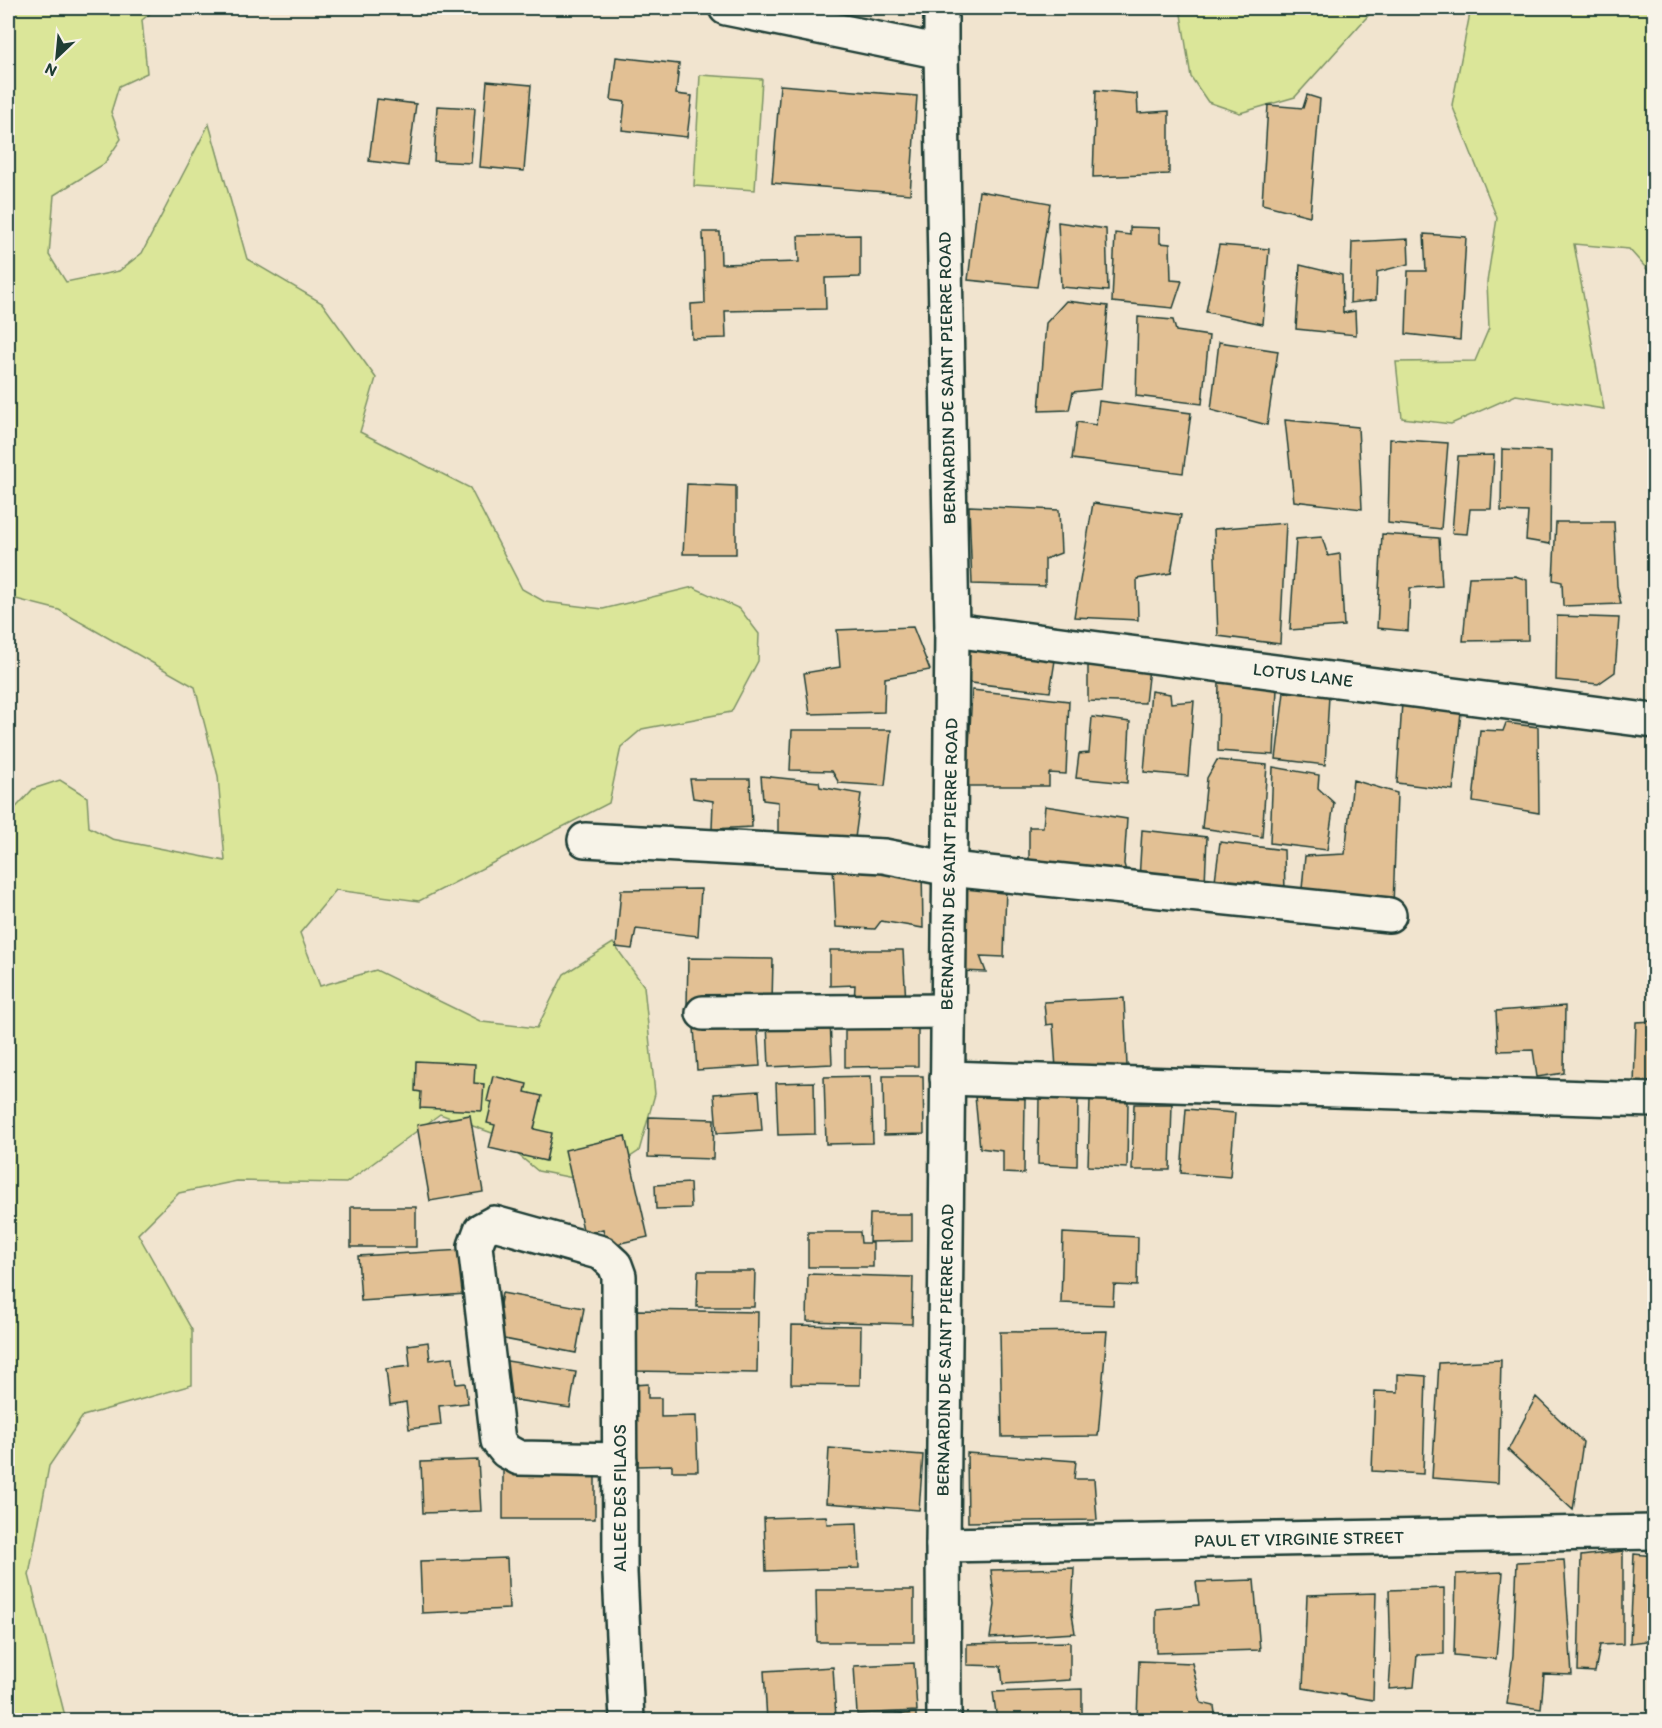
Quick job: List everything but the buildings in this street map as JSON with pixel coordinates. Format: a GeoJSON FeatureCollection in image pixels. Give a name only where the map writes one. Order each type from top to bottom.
{"type":"FeatureCollection","features":[{"type":"Feature","properties":{"kind":"street"},"geometry":{"type":"LineString","coordinates":[[726,8],[941,52]]}},
{"type":"Feature","properties":{"kind":"street","name":"BERNARDIN DE SAINT PIERRE ROAD"},"geometry":{"type":"LineString","coordinates":[[941,8],[952,630],[943,1545],[944,1720]]}},
{"type":"Feature","properties":{"kind":"street","name":"LOTUS LANE"},"geometry":{"type":"LineString","coordinates":[[952,630],[1654,721]]}},
{"type":"Feature","properties":{"kind":"street"},"geometry":{"type":"LineString","coordinates":[[585,840],[884,856],[950,869],[1389,915]]}},
{"type":"Feature","properties":{"kind":"street"},"geometry":{"type":"LineString","coordinates":[[703,1013],[948,1011]]}},
{"type":"Feature","properties":{"kind":"street"},"geometry":{"type":"LineString","coordinates":[[947,1078],[1654,1100]]}},
{"type":"Feature","properties":{"kind":"street","name":"ALLEE DES FILAOS"},"geometry":{"type":"LineString","coordinates":[[620,1460],[519,1458],[506,1451],[498,1441],[475,1246],[481,1230],[494,1223],[603,1253],[615,1265],[619,1276],[620,1460],[620,1573],[627,1720]]}},
{"type":"Feature","properties":{"kind":"street","name":"PAUL ET VIRGINIE STREET"},"geometry":{"type":"LineString","coordinates":[[943,1545],[1654,1532]]}},
{"type":"Feature","properties":{"kind":"green space"},"geometry":{"type":"Polygon","coordinates":[[[8,8],[157,8],[142,20],[147,73],[119,86],[111,112],[121,139],[104,164],[54,195],[49,255],[66,282],[119,271],[142,253],[209,124],[247,259],[322,303],[376,378],[360,432],[470,488],[522,589],[545,602],[603,609],[693,587],[740,609],[759,634],[758,661],[731,712],[642,729],[621,747],[609,803],[419,901],[336,890],[300,933],[320,986],[376,970],[482,1022],[537,1028],[564,974],[613,943],[644,986],[655,1094],[639,1151],[593,1182],[538,1171],[492,1133],[440,1114],[346,1183],[237,1181],[179,1193],[138,1234],[192,1330],[192,1385],[83,1416],[49,1466],[29,1575],[66,1720],[8,1720],[8,816],[33,789],[60,780],[87,797],[89,827],[112,839],[225,861],[218,776],[195,687],[59,610],[8,597],[8,8]]]}},
{"type":"Feature","properties":{"kind":"green space"},"geometry":{"type":"Polygon","coordinates":[[[1180,8],[1375,8],[1295,97],[1240,113],[1208,102],[1191,77],[1180,8]]]}},
{"type":"Feature","properties":{"kind":"green space"},"geometry":{"type":"Polygon","coordinates":[[[1471,8],[1654,8],[1654,277],[1629,249],[1574,244],[1604,409],[1516,395],[1451,424],[1402,418],[1396,362],[1475,361],[1489,328],[1487,282],[1497,218],[1452,105],[1471,8]]]}},
{"type":"Feature","properties":{"kind":"green space"},"geometry":{"type":"Polygon","coordinates":[[[700,75],[762,79],[755,190],[694,186],[700,75]]]}}]}
